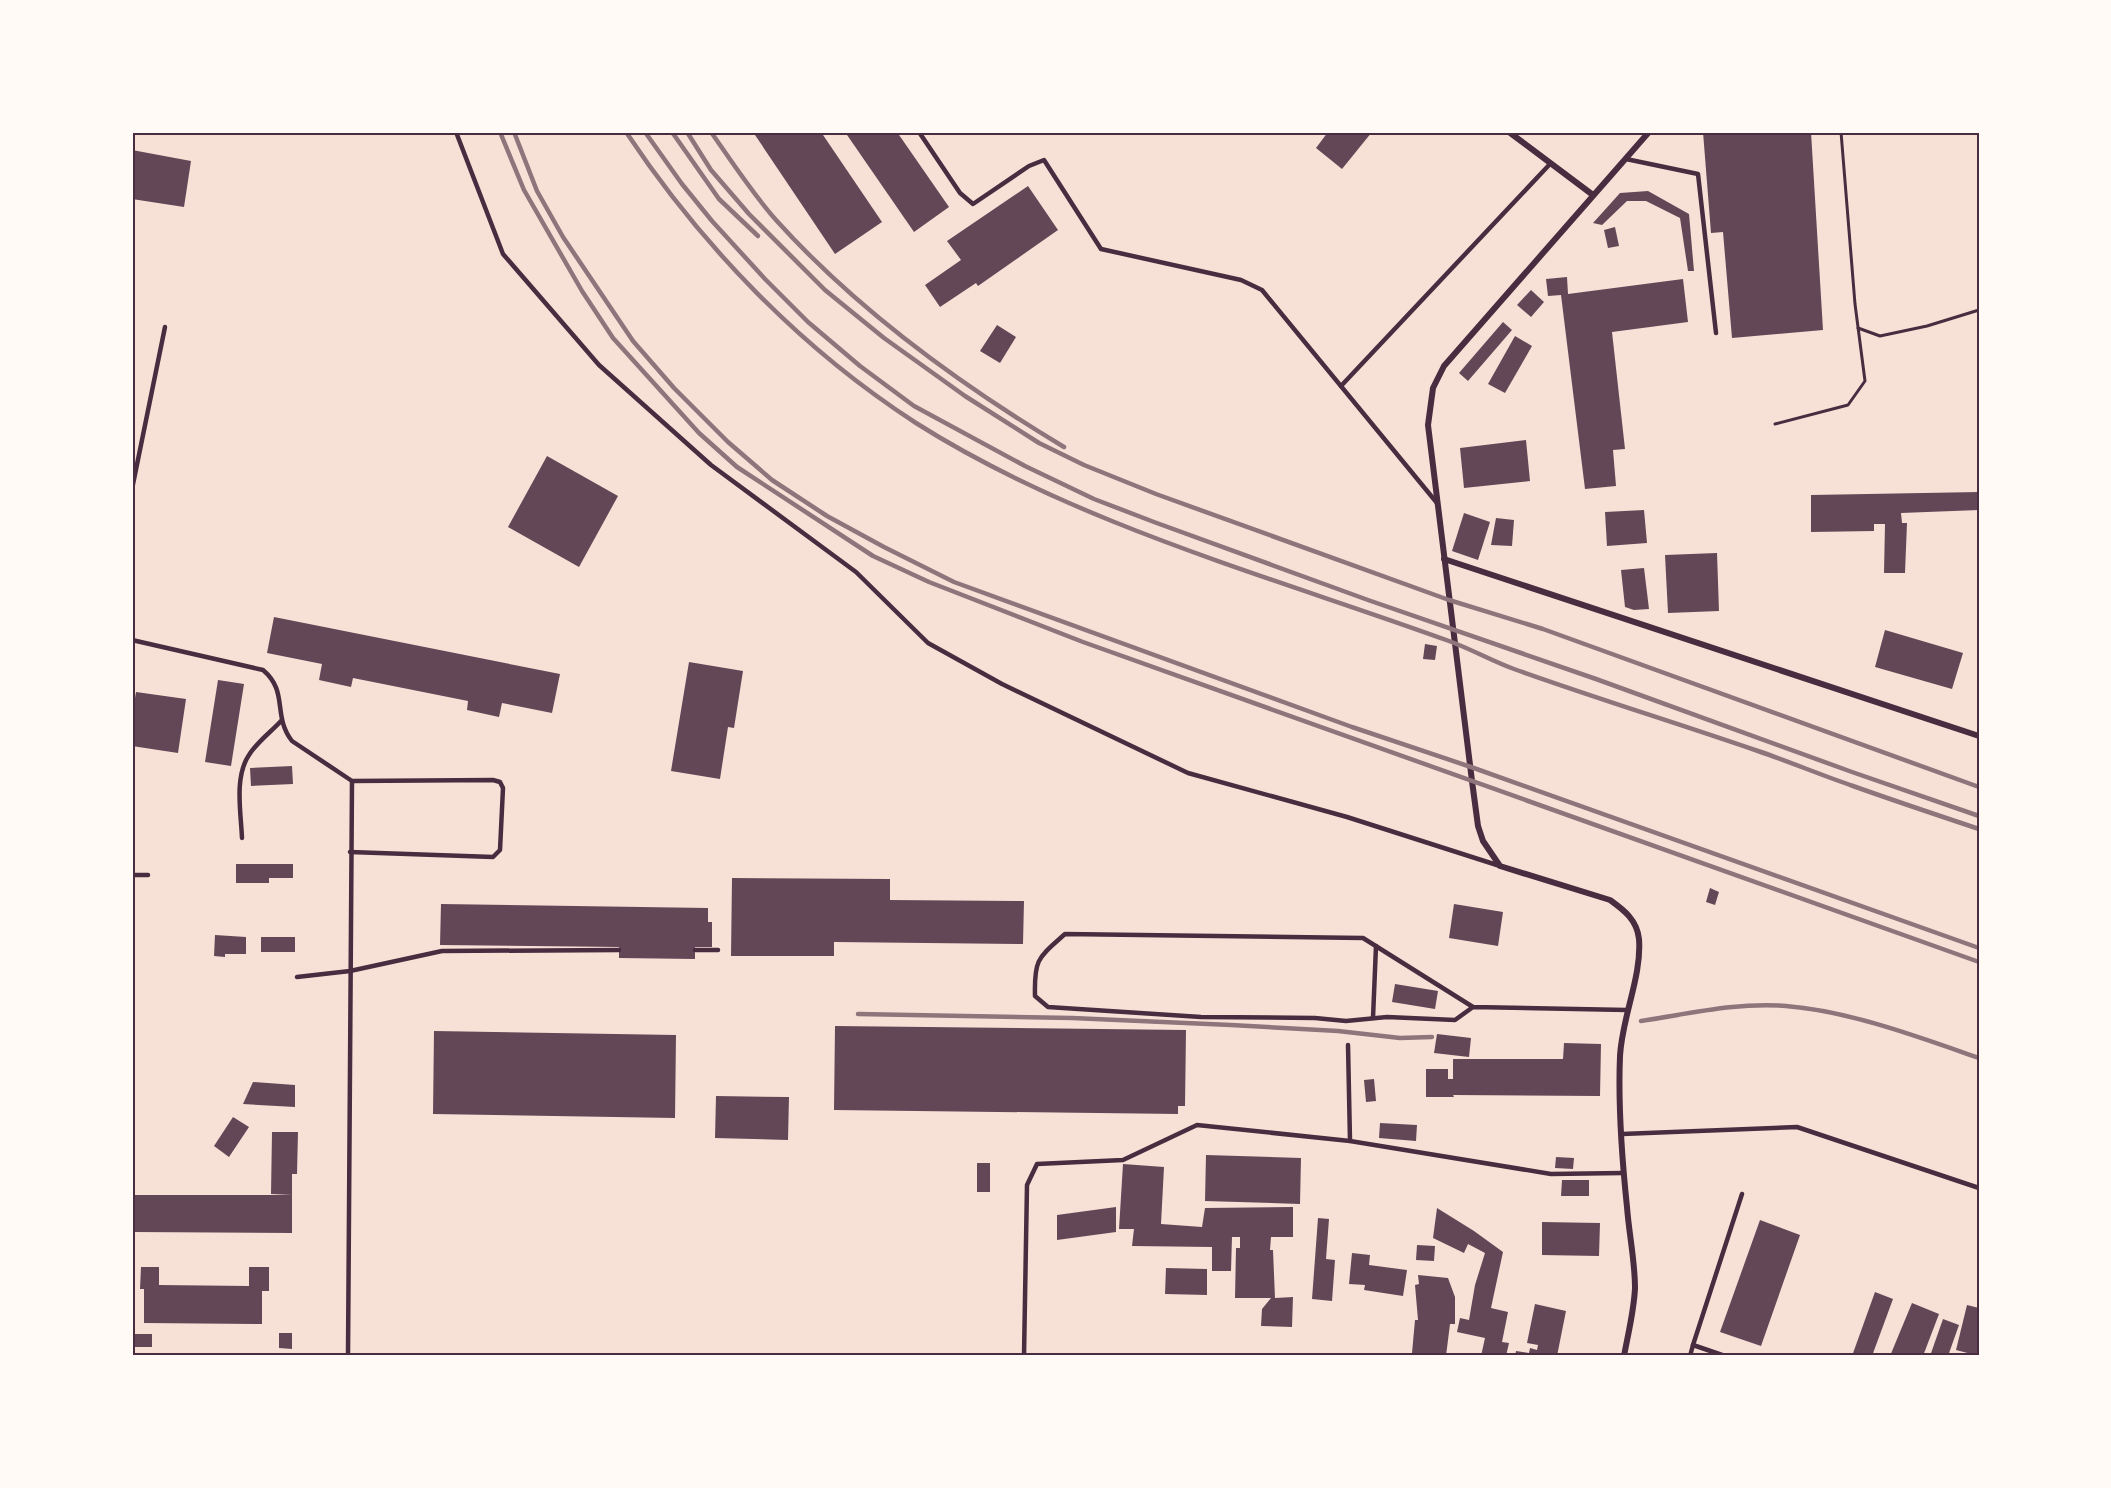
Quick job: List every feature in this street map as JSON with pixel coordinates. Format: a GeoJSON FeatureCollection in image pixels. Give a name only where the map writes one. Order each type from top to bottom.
{"type":"FeatureCollection","features":[{"type":"Feature","properties":{"kind":"street"},"geometry":{"type":"LineString","coordinates":[[1509,132],[1593,195]]}},
{"type":"Feature","properties":{"kind":"street"},"geometry":{"type":"LineString","coordinates":[[1624,1356],[1635,1290],[1623,1173],[1620,1057],[1627,1010],[1636,975],[1638,936],[1629,916],[1610,900],[1500,866],[1483,841],[1478,826],[1428,425],[1433,388],[1444,366],[1649,132]]}},
{"type":"Feature","properties":{"kind":"street"},"geometry":{"type":"LineString","coordinates":[[1444,559],[1979,736]]}},
{"type":"Feature","properties":{"kind":"lane"},"geometry":{"type":"LineString","coordinates":[[456,132],[503,254],[599,365],[711,465],[856,572],[928,643],[1002,684],[1188,773],[1347,817],[1500,866]]}},
{"type":"Feature","properties":{"kind":"lane"},"geometry":{"type":"LineString","coordinates":[[919,132],[960,194],[974,204],[1029,166],[1044,160],[1101,249],[1241,280],[1262,290],[1437,503]]}},
{"type":"Feature","properties":{"kind":"lane"},"geometry":{"type":"LineString","coordinates":[[1626,159],[1698,174],[1716,333]]}},
{"type":"Feature","properties":{"kind":"lane"},"geometry":{"type":"LineString","coordinates":[[1341,386],[1550,164]]}},
{"type":"Feature","properties":{"kind":"lane"},"geometry":{"type":"LineString","coordinates":[[132,489],[165,327]]}},
{"type":"Feature","properties":{"kind":"lane"},"geometry":{"type":"LineString","coordinates":[[132,640],[263,670],[273,678],[279,690],[281,721],[292,741],[352,781],[493,780],[500,782],[503,788],[500,850],[493,857],[351,852]]}},
{"type":"Feature","properties":{"kind":"lane"},"geometry":{"type":"LineString","coordinates":[[242,838],[240,780],[243,768],[250,753],[281,721]]}},
{"type":"Feature","properties":{"kind":"lane"},"geometry":{"type":"LineString","coordinates":[[348,1356],[352,781]]}},
{"type":"Feature","properties":{"kind":"lane"},"geometry":{"type":"LineString","coordinates":[[132,875],[148,875]]}},
{"type":"Feature","properties":{"kind":"lane"},"geometry":{"type":"LineString","coordinates":[[1473,1007],[1455,1020],[1387,1017],[1346,1021],[1315,1018],[1201,1017],[1048,1007],[1035,996],[1034,972],[1042,954],[1065,934],[1363,938],[1473,1007],[1627,1010]]}},
{"type":"Feature","properties":{"kind":"lane"},"geometry":{"type":"LineString","coordinates":[[1373,1018],[1376,946]]}},
{"type":"Feature","properties":{"kind":"lane"},"geometry":{"type":"LineString","coordinates":[[297,977],[350,971],[442,951],[619,950]]}},
{"type":"Feature","properties":{"kind":"lane"},"geometry":{"type":"LineString","coordinates":[[695,950],[718,950]]}},
{"type":"Feature","properties":{"kind":"lane"},"geometry":{"type":"LineString","coordinates":[[1348,1045],[1350,1141]]}},
{"type":"Feature","properties":{"kind":"lane"},"geometry":{"type":"LineString","coordinates":[[1024,1356],[1026,1185],[1037,1164],[1123,1160],[1197,1125],[1350,1141],[1551,1174],[1623,1173]]}},
{"type":"Feature","properties":{"kind":"lane"},"geometry":{"type":"LineString","coordinates":[[1622,1134],[1797,1128],[1979,1188]]}},
{"type":"Feature","properties":{"kind":"lane"},"geometry":{"type":"LineString","coordinates":[[1689,1356],[1742,1194]]}},
{"type":"Feature","properties":{"kind":"lane"},"geometry":{"type":"LineString","coordinates":[[1693,1345],[1725,1356]]}},
{"type":"Feature","properties":{"kind":"path"},"geometry":{"type":"LineString","coordinates":[[1775,424],[1848,405],[1865,381],[1858,328],[1841,132]]}},
{"type":"Feature","properties":{"kind":"path"},"geometry":{"type":"LineString","coordinates":[[1858,328],[1880,336],[1927,326],[1979,310]]}},
{"type":"Feature","properties":{"kind":"building"},"geometry":{"type":"Polygon","coordinates":[[[753,132],[821,132],[882,222],[835,254],[753,132]]]}},
{"type":"Feature","properties":{"kind":"building"},"geometry":{"type":"Polygon","coordinates":[[[845,132],[897,132],[949,207],[914,232],[845,132]]]}},
{"type":"Feature","properties":{"kind":"building"},"geometry":{"type":"Polygon","coordinates":[[[1328,132],[1372,132],[1342,169],[1316,148],[1328,132]]]}},
{"type":"Feature","properties":{"kind":"building"},"geometry":{"type":"Polygon","coordinates":[[[1703,132],[1811,132],[1823,330],[1732,338],[1723,232],[1711,233],[1703,132]]]}},
{"type":"Feature","properties":{"kind":"building"},"geometry":{"type":"Polygon","coordinates":[[[132,150],[191,161],[184,207],[132,199],[132,150]]]}},
{"type":"Feature","properties":{"kind":"building"},"geometry":{"type":"Polygon","coordinates":[[[1028,186],[1058,230],[978,286],[976,283],[940,307],[925,285],[961,260],[947,241],[1028,186]]]}},
{"type":"Feature","properties":{"kind":"building"},"geometry":{"type":"Polygon","coordinates":[[[1648,191],[1689,214],[1694,271],[1688,271],[1680,218],[1646,201],[1627,201],[1602,225],[1593,223],[1620,193],[1648,191]]]}},
{"type":"Feature","properties":{"kind":"building"},"geometry":{"type":"Polygon","coordinates":[[[1615,227],[1619,246],[1608,248],[1604,230],[1615,227]]]}},
{"type":"Feature","properties":{"kind":"building"},"geometry":{"type":"Polygon","coordinates":[[[1567,277],[1568,294],[1683,279],[1688,322],[1612,332],[1625,449],[1613,450],[1616,486],[1585,489],[1561,295],[1548,296],[1546,279],[1567,277]]]}},
{"type":"Feature","properties":{"kind":"building"},"geometry":{"type":"Polygon","coordinates":[[[1531,290],[1544,302],[1531,317],[1517,305],[1531,290]]]}},
{"type":"Feature","properties":{"kind":"building"},"geometry":{"type":"Polygon","coordinates":[[[1503,322],[1512,330],[1468,381],[1459,373],[1503,322]]]}},
{"type":"Feature","properties":{"kind":"building"},"geometry":{"type":"Polygon","coordinates":[[[997,325],[1016,337],[1000,363],[980,351],[997,325]]]}},
{"type":"Feature","properties":{"kind":"building"},"geometry":{"type":"Polygon","coordinates":[[[1515,336],[1532,346],[1505,393],[1488,384],[1515,336]]]}},
{"type":"Feature","properties":{"kind":"building"},"geometry":{"type":"Polygon","coordinates":[[[1526,440],[1530,481],[1464,488],[1460,448],[1526,440]]]}},
{"type":"Feature","properties":{"kind":"building"},"geometry":{"type":"Polygon","coordinates":[[[547,456],[618,496],[579,567],[508,527],[547,456]]]}},
{"type":"Feature","properties":{"kind":"building"},"geometry":{"type":"Polygon","coordinates":[[[1979,492],[1979,510],[1901,513],[1902,523],[1907,523],[1905,573],[1884,573],[1885,524],[1874,524],[1874,531],[1811,532],[1811,495],[1979,492]]]}},
{"type":"Feature","properties":{"kind":"building"},"geometry":{"type":"Polygon","coordinates":[[[1644,510],[1647,543],[1607,546],[1605,512],[1644,510]]]}},
{"type":"Feature","properties":{"kind":"building"},"geometry":{"type":"Polygon","coordinates":[[[1464,513],[1490,522],[1478,560],[1452,551],[1464,513]]]}},
{"type":"Feature","properties":{"kind":"building"},"geometry":{"type":"Polygon","coordinates":[[[1496,518],[1514,520],[1512,546],[1491,545],[1496,518]]]}},
{"type":"Feature","properties":{"kind":"building"},"geometry":{"type":"Polygon","coordinates":[[[1717,553],[1719,611],[1668,613],[1665,555],[1717,553]]]}},
{"type":"Feature","properties":{"kind":"building"},"geometry":{"type":"Polygon","coordinates":[[[1644,568],[1649,609],[1634,610],[1625,607],[1621,570],[1644,568]]]}},
{"type":"Feature","properties":{"kind":"building"},"geometry":{"type":"Polygon","coordinates":[[[274,617],[560,674],[552,713],[502,703],[499,717],[467,710],[468,701],[353,678],[351,687],[319,680],[322,664],[267,653],[274,617]]]}},
{"type":"Feature","properties":{"kind":"building"},"geometry":{"type":"Polygon","coordinates":[[[1885,630],[1963,653],[1952,689],[1875,667],[1885,630]]]}},
{"type":"Feature","properties":{"kind":"building"},"geometry":{"type":"Polygon","coordinates":[[[1425,644],[1437,646],[1435,660],[1423,659],[1425,644]]]}},
{"type":"Feature","properties":{"kind":"building"},"geometry":{"type":"Polygon","coordinates":[[[689,662],[743,671],[734,728],[728,727],[720,779],[671,771],[689,662]]]}},
{"type":"Feature","properties":{"kind":"building"},"geometry":{"type":"Polygon","coordinates":[[[218,680],[244,684],[231,766],[205,762],[218,680]]]}},
{"type":"Feature","properties":{"kind":"building"},"geometry":{"type":"Polygon","coordinates":[[[136,692],[186,699],[178,753],[132,746],[132,697],[135,698],[136,692]]]}},
{"type":"Feature","properties":{"kind":"building"},"geometry":{"type":"Polygon","coordinates":[[[292,766],[293,784],[251,786],[250,768],[292,766]]]}},
{"type":"Feature","properties":{"kind":"building"},"geometry":{"type":"Polygon","coordinates":[[[236,864],[293,864],[293,878],[269,878],[269,883],[236,883],[236,864]]]}},
{"type":"Feature","properties":{"kind":"building"},"geometry":{"type":"Polygon","coordinates":[[[732,878],[890,879],[890,900],[1024,901],[1023,944],[834,942],[834,956],[731,956],[732,878]]]}},
{"type":"Feature","properties":{"kind":"building"},"geometry":{"type":"Polygon","coordinates":[[[1710,888],[1719,892],[1715,905],[1706,902],[1710,888]]]}},
{"type":"Feature","properties":{"kind":"building"},"geometry":{"type":"Polygon","coordinates":[[[441,904],[708,908],[708,922],[712,922],[712,947],[695,947],[695,959],[619,958],[619,947],[440,945],[441,904]]]}},
{"type":"Feature","properties":{"kind":"building"},"geometry":{"type":"Polygon","coordinates":[[[1454,904],[1503,912],[1498,946],[1449,938],[1454,904]]]}},
{"type":"Feature","properties":{"kind":"building"},"geometry":{"type":"Polygon","coordinates":[[[215,935],[246,937],[246,954],[214,956],[215,935]]]}},
{"type":"Feature","properties":{"kind":"building"},"geometry":{"type":"Polygon","coordinates":[[[261,937],[295,937],[295,952],[261,952],[261,937]]]}},
{"type":"Feature","properties":{"kind":"building"},"geometry":{"type":"Polygon","coordinates":[[[1395,984],[1438,991],[1435,1009],[1392,1002],[1395,984]]]}},
{"type":"Feature","properties":{"kind":"building"},"geometry":{"type":"Polygon","coordinates":[[[835,1026],[1186,1030],[1185,1106],[1178,1106],[1178,1114],[834,1110],[835,1026]]]}},
{"type":"Feature","properties":{"kind":"building"},"geometry":{"type":"Polygon","coordinates":[[[434,1031],[676,1035],[675,1118],[433,1114],[434,1031]]]}},
{"type":"Feature","properties":{"kind":"building"},"geometry":{"type":"Polygon","coordinates":[[[1437,1034],[1471,1038],[1469,1057],[1434,1053],[1437,1034]]]}},
{"type":"Feature","properties":{"kind":"building"},"geometry":{"type":"Polygon","coordinates":[[[1564,1043],[1601,1044],[1600,1096],[1453,1095],[1454,1097],[1426,1097],[1426,1069],[1448,1069],[1448,1079],[1453,1079],[1453,1059],[1563,1059],[1564,1043]]]}},
{"type":"Feature","properties":{"kind":"building"},"geometry":{"type":"Polygon","coordinates":[[[1374,1079],[1376,1101],[1366,1102],[1364,1080],[1374,1079]]]}},
{"type":"Feature","properties":{"kind":"building"},"geometry":{"type":"Polygon","coordinates":[[[253,1082],[295,1085],[295,1107],[243,1104],[253,1082]]]}},
{"type":"Feature","properties":{"kind":"building"},"geometry":{"type":"Polygon","coordinates":[[[716,1096],[789,1097],[788,1140],[715,1138],[716,1096]]]}},
{"type":"Feature","properties":{"kind":"building"},"geometry":{"type":"Polygon","coordinates":[[[233,1117],[249,1127],[229,1157],[214,1146],[233,1117]]]}},
{"type":"Feature","properties":{"kind":"building"},"geometry":{"type":"Polygon","coordinates":[[[1380,1123],[1417,1125],[1416,1141],[1379,1138],[1380,1123]]]}},
{"type":"Feature","properties":{"kind":"building"},"geometry":{"type":"Polygon","coordinates":[[[272,1132],[298,1132],[297,1174],[292,1174],[292,1195],[271,1194],[272,1132]]]}},
{"type":"Feature","properties":{"kind":"building"},"geometry":{"type":"Polygon","coordinates":[[[1206,1155],[1301,1158],[1300,1204],[1205,1201],[1206,1155]]]}},
{"type":"Feature","properties":{"kind":"building"},"geometry":{"type":"Polygon","coordinates":[[[1556,1157],[1574,1158],[1573,1169],[1555,1168],[1556,1157]]]}},
{"type":"Feature","properties":{"kind":"building"},"geometry":{"type":"Polygon","coordinates":[[[977,1163],[990,1163],[990,1192],[977,1192],[977,1163]]]}},
{"type":"Feature","properties":{"kind":"building"},"geometry":{"type":"Polygon","coordinates":[[[1123,1164],[1164,1167],[1161,1224],[1202,1227],[1205,1208],[1293,1207],[1293,1237],[1271,1237],[1270,1250],[1273,1250],[1275,1298],[1293,1297],[1292,1327],[1261,1326],[1262,1309],[1271,1298],[1235,1298],[1236,1248],[1240,1248],[1240,1237],[1232,1237],[1231,1271],[1212,1271],[1212,1247],[1132,1246],[1134,1229],[1119,1229],[1123,1164]]]}},
{"type":"Feature","properties":{"kind":"building"},"geometry":{"type":"Polygon","coordinates":[[[1562,1180],[1589,1180],[1589,1196],[1561,1196],[1562,1180]]]}},
{"type":"Feature","properties":{"kind":"building"},"geometry":{"type":"Polygon","coordinates":[[[132,1195],[292,1195],[292,1233],[132,1232],[132,1195]]]}},
{"type":"Feature","properties":{"kind":"building"},"geometry":{"type":"Polygon","coordinates":[[[1116,1207],[1116,1232],[1057,1240],[1057,1215],[1116,1207]]]}},
{"type":"Feature","properties":{"kind":"building"},"geometry":{"type":"Polygon","coordinates":[[[1437,1208],[1503,1252],[1491,1308],[1508,1312],[1502,1342],[1509,1343],[1506,1356],[1481,1356],[1485,1338],[1457,1332],[1460,1318],[1469,1320],[1475,1285],[1485,1253],[1468,1244],[1464,1253],[1433,1238],[1437,1208]]]}},
{"type":"Feature","properties":{"kind":"building"},"geometry":{"type":"Polygon","coordinates":[[[1318,1218],[1329,1219],[1326,1259],[1335,1260],[1332,1301],[1312,1299],[1318,1218]]]}},
{"type":"Feature","properties":{"kind":"building"},"geometry":{"type":"Polygon","coordinates":[[[1760,1220],[1800,1235],[1761,1346],[1720,1332],[1760,1220]]]}},
{"type":"Feature","properties":{"kind":"building"},"geometry":{"type":"Polygon","coordinates":[[[1542,1222],[1600,1223],[1599,1256],[1542,1255],[1542,1222]]]}},
{"type":"Feature","properties":{"kind":"building"},"geometry":{"type":"Polygon","coordinates":[[[1417,1245],[1435,1246],[1434,1261],[1416,1260],[1417,1245]]]}},
{"type":"Feature","properties":{"kind":"building"},"geometry":{"type":"Polygon","coordinates":[[[1352,1253],[1370,1255],[1369,1265],[1407,1270],[1403,1296],[1364,1290],[1365,1285],[1349,1284],[1352,1253]]]}},
{"type":"Feature","properties":{"kind":"building"},"geometry":{"type":"Polygon","coordinates":[[[141,1267],[159,1267],[159,1285],[249,1286],[249,1267],[269,1267],[269,1291],[262,1291],[262,1324],[144,1323],[144,1289],[140,1289],[141,1267]]]}},
{"type":"Feature","properties":{"kind":"building"},"geometry":{"type":"Polygon","coordinates":[[[1166,1268],[1207,1269],[1207,1295],[1165,1294],[1166,1268]]]}},
{"type":"Feature","properties":{"kind":"building"},"geometry":{"type":"Polygon","coordinates":[[[1418,1275],[1448,1278],[1455,1297],[1455,1324],[1450,1324],[1446,1356],[1412,1353],[1415,1320],[1418,1320],[1415,1285],[1419,1284],[1418,1275]]]}},
{"type":"Feature","properties":{"kind":"building"},"geometry":{"type":"Polygon","coordinates":[[[1875,1292],[1893,1299],[1872,1356],[1852,1356],[1875,1292]]]}},
{"type":"Feature","properties":{"kind":"building"},"geometry":{"type":"Polygon","coordinates":[[[1912,1303],[1939,1314],[1923,1356],[1890,1356],[1912,1303]]]}},
{"type":"Feature","properties":{"kind":"building"},"geometry":{"type":"Polygon","coordinates":[[[1535,1304],[1566,1311],[1557,1356],[1515,1356],[1516,1351],[1529,1353],[1530,1348],[1537,1350],[1538,1345],[1527,1343],[1535,1304]]]}},
{"type":"Feature","properties":{"kind":"building"},"geometry":{"type":"Polygon","coordinates":[[[1967,1305],[1979,1308],[1979,1356],[1956,1350],[1967,1305]]]}},
{"type":"Feature","properties":{"kind":"building"},"geometry":{"type":"Polygon","coordinates":[[[1943,1319],[1959,1325],[1948,1356],[1930,1356],[1943,1319]]]}},
{"type":"Feature","properties":{"kind":"building"},"geometry":{"type":"Polygon","coordinates":[[[279,1333],[292,1333],[292,1349],[279,1348],[279,1333]]]}},
{"type":"Feature","properties":{"kind":"building"},"geometry":{"type":"Polygon","coordinates":[[[132,1334],[152,1334],[152,1347],[132,1347],[132,1334]]]}},
{"type":"Feature","properties":{"kind":"railway"},"geometry":{"type":"LineString","coordinates":[[500,132],[524,190],[582,291],[613,338],[699,433],[737,467],[873,556],[929,582],[1083,642],[1979,962]]}},
{"type":"Feature","properties":{"kind":"railway"},"geometry":{"type":"LineString","coordinates":[[514,132],[537,191],[563,237],[633,341],[674,388],[728,442],[772,480],[827,516],[954,582],[1352,727],[1471,767],[1979,948]]}},
{"type":"Feature","properties":{"kind":"railway"},"geometry":{"type":"LineString","coordinates":[[626,132],[687,215],[756,292],[793,328],[873,394],[916,423],[977,459],[1042,491],[1176,546],[1449,641],[1514,669],[1758,751],[1979,829]]}},
{"type":"Feature","properties":{"kind":"railway"},"geometry":{"type":"LineString","coordinates":[[645,132],[712,221],[808,322],[860,366],[914,406],[1025,466],[1094,499],[1154,522],[1979,816]]}},
{"type":"Feature","properties":{"kind":"railway"},"geometry":{"type":"LineString","coordinates":[[672,132],[719,199],[758,236]]}},
{"type":"Feature","properties":{"kind":"railway"},"geometry":{"type":"LineString","coordinates":[[687,132],[711,170],[749,214],[825,290],[884,338],[965,396],[1039,443],[1084,465],[1156,494],[1449,600],[1543,629],[1979,787]]}},
{"type":"Feature","properties":{"kind":"railway"},"geometry":{"type":"LineString","coordinates":[[711,132],[767,210],[841,285],[911,344],[948,371],[1064,447]]}},
{"type":"Feature","properties":{"kind":"railway"},"geometry":{"type":"LineString","coordinates":[[1641,1021],[1731,1007],[1786,1006],[1859,1019],[1979,1058]]}},
{"type":"Feature","properties":{"kind":"railway"},"geometry":{"type":"LineString","coordinates":[[858,1014],[1072,1018],[1338,1031],[1400,1038],[1432,1037]]}}]}
